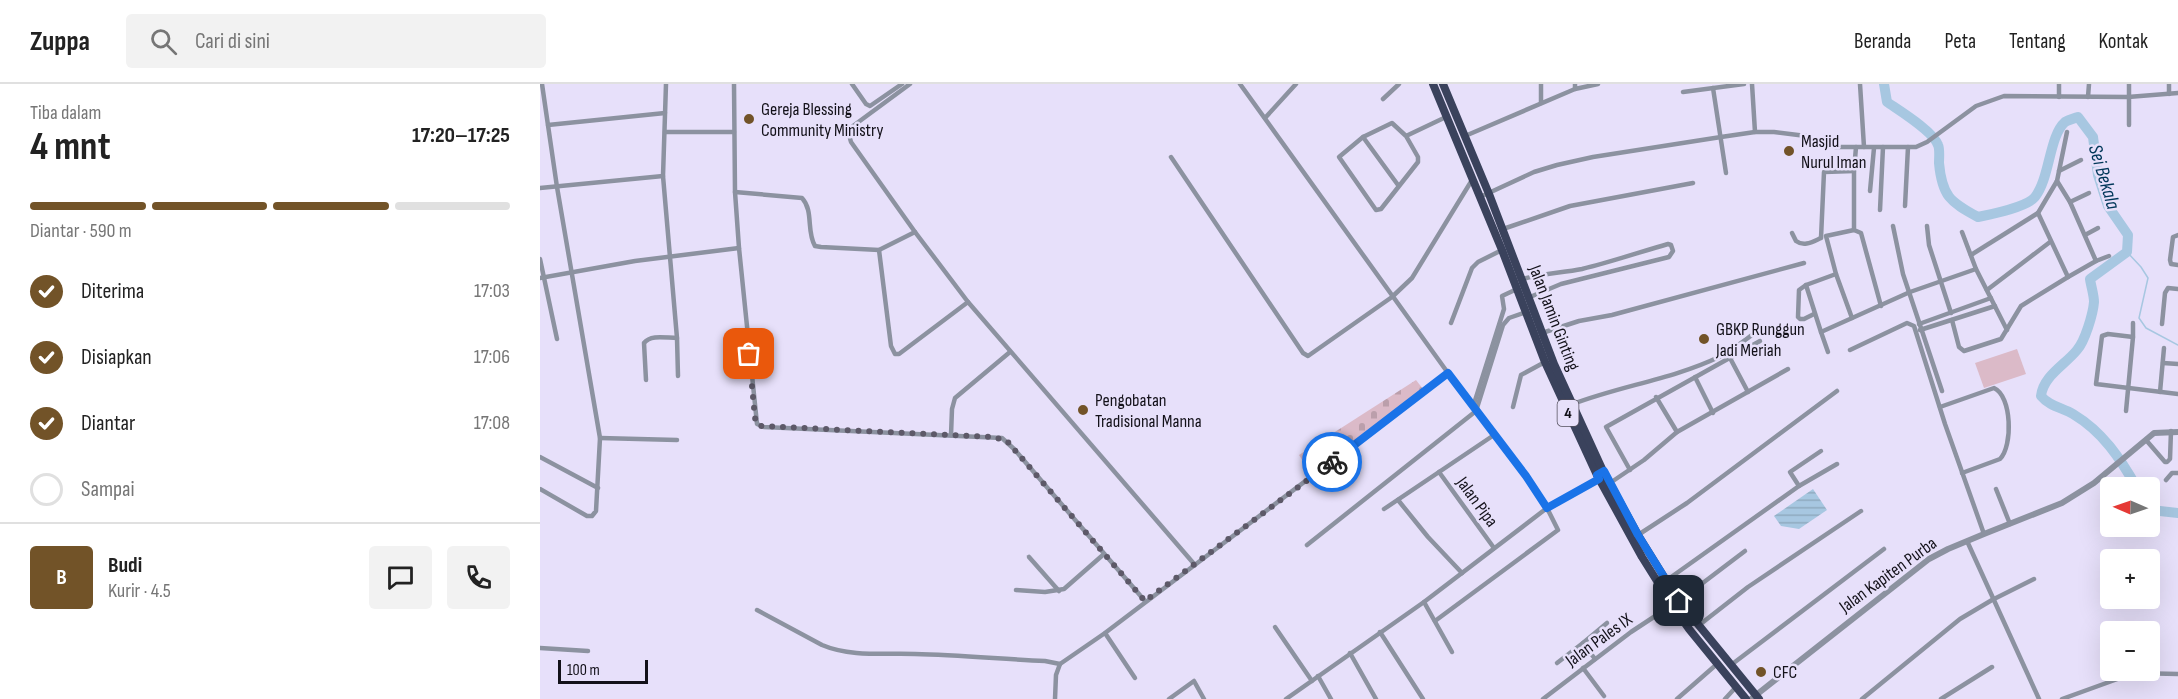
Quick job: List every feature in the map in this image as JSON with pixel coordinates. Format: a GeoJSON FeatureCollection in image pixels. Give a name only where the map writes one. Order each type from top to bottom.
{"type":"FeatureCollection","features":[{"type":"Feature","properties":{"kind":"highway","name":"Jalan Jamin Ginting"},"geometry":{"type":"LineString","coordinates":[[1433,84],[1502,250],[1545,362],[1600,475],[1642,557],[1717,664],[1746,699]]}},
{"type":"Feature","properties":{"kind":"highway","name":"Jalan Jamin Ginting"},"geometry":{"type":"LineString","coordinates":[[1443,84],[1600,475],[1610,483],[1666,580],[1676,603],[1731,665],[1755,698]]}},
{"type":"Feature","properties":{"kind":"street"},"geometry":{"type":"LineString","coordinates":[[540,489],[587,516],[592,516],[596,511],[600,438],[556,188],[542,84]]}},
{"type":"Feature","properties":{"kind":"street"},"geometry":{"type":"LineString","coordinates":[[666,84],[663,176],[677,338],[678,376]]}},
{"type":"Feature","properties":{"kind":"street"},"geometry":{"type":"LineString","coordinates":[[734,84],[735,192],[757,424],[764,427],[993,437],[1007,441],[1145,601]]}},
{"type":"Feature","properties":{"kind":"street"},"geometry":{"type":"LineString","coordinates":[[852,84],[866,104],[870,106],[902,84]]}},
{"type":"Feature","properties":{"kind":"street"},"geometry":{"type":"LineString","coordinates":[[910,84],[849,129],[849,135],[915,232],[968,302],[1195,566]]}},
{"type":"Feature","properties":{"kind":"street"},"geometry":{"type":"LineString","coordinates":[[1240,84],[1392,297],[1547,508],[1558,528],[1557,532],[1435,621]]}},
{"type":"Feature","properties":{"kind":"street"},"geometry":{"type":"LineString","coordinates":[[1265,118],[1296,84]]}},
{"type":"Feature","properties":{"kind":"street"},"geometry":{"type":"LineString","coordinates":[[1383,99],[1399,84]]}},
{"type":"Feature","properties":{"kind":"street"},"geometry":{"type":"LineString","coordinates":[[1541,84],[1541,103]]}},
{"type":"Feature","properties":{"kind":"street"},"geometry":{"type":"LineString","coordinates":[[1465,136],[1575,87],[1598,84]]}},
{"type":"Feature","properties":{"kind":"street"},"geometry":{"type":"LineString","coordinates":[[1683,92],[1744,84]]}},
{"type":"Feature","properties":{"kind":"street"},"geometry":{"type":"LineString","coordinates":[[1752,84],[1755,132]]}},
{"type":"Feature","properties":{"kind":"street"},"geometry":{"type":"LineString","coordinates":[[1860,84],[1864,147]]}},
{"type":"Feature","properties":{"kind":"street"},"geometry":{"type":"LineString","coordinates":[[2059,84],[2059,97]]}},
{"type":"Feature","properties":{"kind":"street"},"geometry":{"type":"LineString","coordinates":[[2088,84],[2088,97]]}},
{"type":"Feature","properties":{"kind":"street"},"geometry":{"type":"LineString","coordinates":[[2129,84],[2129,125]]}},
{"type":"Feature","properties":{"kind":"street"},"geometry":{"type":"LineString","coordinates":[[2169,84],[2169,94]]}},
{"type":"Feature","properties":{"kind":"street"},"geometry":{"type":"LineString","coordinates":[[1713,88],[1726,173]]}},
{"type":"Feature","properties":{"kind":"street"},"geometry":{"type":"LineString","coordinates":[[1480,197],[1534,172],[1557,165],[1593,157],[1721,137],[1774,132],[1806,136],[1826,146],[1916,147],[1927,142],[1976,106],[2004,96],[2128,97],[2178,93]]}},
{"type":"Feature","properties":{"kind":"street"},"geometry":{"type":"LineString","coordinates":[[548,125],[665,113]]}},
{"type":"Feature","properties":{"kind":"street"},"geometry":{"type":"LineString","coordinates":[[1406,136],[1446,117]]}},
{"type":"Feature","properties":{"kind":"street"},"geometry":{"type":"LineString","coordinates":[[1392,123],[1406,136],[1419,160],[1381,208],[1376,210],[1339,160],[1341,154],[1364,136],[1392,123]]}},
{"type":"Feature","properties":{"kind":"street"},"geometry":{"type":"LineString","coordinates":[[665,132],[734,132]]}},
{"type":"Feature","properties":{"kind":"street"},"geometry":{"type":"LineString","coordinates":[[1971,255],[2038,213],[2057,180],[2067,132]]}},
{"type":"Feature","properties":{"kind":"street"},"geometry":{"type":"LineString","coordinates":[[1364,136],[1398,185]]}},
{"type":"Feature","properties":{"kind":"street"},"geometry":{"type":"LineString","coordinates":[[1854,230],[1856,147]]}},
{"type":"Feature","properties":{"kind":"street"},"geometry":{"type":"LineString","coordinates":[[1870,191],[1874,147]]}},
{"type":"Feature","properties":{"kind":"street"},"geometry":{"type":"LineString","coordinates":[[1880,210],[1882,147]]}},
{"type":"Feature","properties":{"kind":"street"},"geometry":{"type":"LineString","coordinates":[[1905,206],[1908,147]]}},
{"type":"Feature","properties":{"kind":"street"},"geometry":{"type":"LineString","coordinates":[[1171,157],[1305,355],[1310,355],[1392,297],[1412,278],[1472,180]]}},
{"type":"Feature","properties":{"kind":"street"},"geometry":{"type":"LineString","coordinates":[[2059,171],[2082,160]]}},
{"type":"Feature","properties":{"kind":"street"},"geometry":{"type":"LineString","coordinates":[[1851,318],[1823,237],[1824,172],[1854,171]]}},
{"type":"Feature","properties":{"kind":"street"},"geometry":{"type":"LineString","coordinates":[[540,188],[663,176]]}},
{"type":"Feature","properties":{"kind":"street"},"geometry":{"type":"LineString","coordinates":[[2057,180],[2070,202],[2096,261]]}},
{"type":"Feature","properties":{"kind":"street"},"geometry":{"type":"LineString","coordinates":[[1503,229],[1570,206],[1693,183]]}},
{"type":"Feature","properties":{"kind":"street"},"geometry":{"type":"LineString","coordinates":[[735,192],[802,198],[807,205],[815,246],[879,250],[915,232]]}},
{"type":"Feature","properties":{"kind":"street"},"geometry":{"type":"LineString","coordinates":[[2070,202],[2089,193]]}},
{"type":"Feature","properties":{"kind":"street"},"geometry":{"type":"LineString","coordinates":[[2038,213],[2068,277]]}},
{"type":"Feature","properties":{"kind":"street"},"geometry":{"type":"LineString","coordinates":[[1893,226],[1900,261],[1940,407],[1984,534]]}},
{"type":"Feature","properties":{"kind":"street"},"geometry":{"type":"LineString","coordinates":[[1927,226],[1929,245],[1951,313]]}},
{"type":"Feature","properties":{"kind":"street"},"geometry":{"type":"LineString","coordinates":[[2085,235],[2098,228]]}},
{"type":"Feature","properties":{"kind":"street"},"geometry":{"type":"LineString","coordinates":[[1792,232],[1796,241],[1802,244],[1854,230],[1861,233],[1881,306]]}},
{"type":"Feature","properties":{"kind":"street"},"geometry":{"type":"LineString","coordinates":[[1962,232],[1976,269],[2007,330]]}},
{"type":"Feature","properties":{"kind":"street"},"geometry":{"type":"LineString","coordinates":[[2178,235],[2173,237],[2170,260],[2171,264],[2178,265]]}},
{"type":"Feature","properties":{"kind":"street"},"geometry":{"type":"LineString","coordinates":[[1987,290],[2050,242]]}},
{"type":"Feature","properties":{"kind":"street"},"geometry":{"type":"LineString","coordinates":[[1523,279],[1585,268],[1670,244],[1673,251],[1669,257],[1561,284],[1530,297]]}},
{"type":"Feature","properties":{"kind":"street"},"geometry":{"type":"LineString","coordinates":[[542,278],[670,255],[739,248]]}},
{"type":"Feature","properties":{"kind":"street"},"geometry":{"type":"LineString","coordinates":[[879,250],[891,346],[895,354],[899,354],[968,302]]}},
{"type":"Feature","properties":{"kind":"street"},"geometry":{"type":"LineString","coordinates":[[1451,323],[1472,268],[1478,262],[1502,250]]}},
{"type":"Feature","properties":{"kind":"street"},"geometry":{"type":"LineString","coordinates":[[1646,250],[1649,262]]}},
{"type":"Feature","properties":{"kind":"street"},"geometry":{"type":"LineString","coordinates":[[1626,256],[1629,267]]}},
{"type":"Feature","properties":{"kind":"street"},"geometry":{"type":"LineString","coordinates":[[1952,320],[1959,347],[1964,351],[2001,339],[2021,306],[2096,261],[2109,256]]}},
{"type":"Feature","properties":{"kind":"street"},"geometry":{"type":"LineString","coordinates":[[540,259],[556,339]]}},
{"type":"Feature","properties":{"kind":"street"},"geometry":{"type":"LineString","coordinates":[[1605,263],[1608,272]]}},
{"type":"Feature","properties":{"kind":"street"},"geometry":{"type":"LineString","coordinates":[[1542,333],[1579,321],[1612,315],[1804,263]]}},
{"type":"Feature","properties":{"kind":"street"},"geometry":{"type":"LineString","coordinates":[[1585,268],[1588,277]]}},
{"type":"Feature","properties":{"kind":"street"},"geometry":{"type":"LineString","coordinates":[[1821,332],[1910,292],[1976,269]]}},
{"type":"Feature","properties":{"kind":"street"},"geometry":{"type":"LineString","coordinates":[[1558,274],[1561,284]]}},
{"type":"Feature","properties":{"kind":"street"},"geometry":{"type":"LineString","coordinates":[[1814,314],[1800,320],[1798,317],[1799,290],[1806,285],[1836,274]]}},
{"type":"Feature","properties":{"kind":"street"},"geometry":{"type":"LineString","coordinates":[[1806,285],[1828,352]]}},
{"type":"Feature","properties":{"kind":"street"},"geometry":{"type":"LineString","coordinates":[[2162,324],[2165,293],[2168,288],[2178,289]]}},
{"type":"Feature","properties":{"kind":"street"},"geometry":{"type":"LineString","coordinates":[[1475,409],[1504,309],[1502,296],[1517,289]]}},
{"type":"Feature","properties":{"kind":"street"},"geometry":{"type":"LineString","coordinates":[[1918,328],[1991,298]]}},
{"type":"Feature","properties":{"kind":"street"},"geometry":{"type":"LineString","coordinates":[[1918,328],[1995,306]]}},
{"type":"Feature","properties":{"kind":"street"},"geometry":{"type":"LineString","coordinates":[[1307,545],[1475,409],[1503,325],[1509,318],[1526,312]]}},
{"type":"Feature","properties":{"kind":"street"},"geometry":{"type":"LineString","coordinates":[[1850,350],[1909,323],[1918,328],[1942,391]]}},
{"type":"Feature","properties":{"kind":"street"},"geometry":{"type":"LineString","coordinates":[[2126,411],[2133,323]]}},
{"type":"Feature","properties":{"kind":"street"},"geometry":{"type":"LineString","coordinates":[[1573,404],[1601,393],[1701,364],[1730,351],[1761,328]]}},
{"type":"Feature","properties":{"kind":"street"},"geometry":{"type":"LineString","coordinates":[[2133,337],[2108,334],[2102,336],[2096,384],[2178,394]]}},
{"type":"Feature","properties":{"kind":"street"},"geometry":{"type":"LineString","coordinates":[[646,380],[644,344],[646,340],[677,338]]}},
{"type":"Feature","properties":{"kind":"street"},"geometry":{"type":"LineString","coordinates":[[1630,470],[1606,427],[1656,397],[1760,341]]}},
{"type":"Feature","properties":{"kind":"street"},"geometry":{"type":"LineString","coordinates":[[2160,392],[2164,348]]}},
{"type":"Feature","properties":{"kind":"street"},"geometry":{"type":"LineString","coordinates":[[951,435],[952,409],[955,398],[1010,352]]}},
{"type":"Feature","properties":{"kind":"street"},"geometry":{"type":"LineString","coordinates":[[1730,358],[1748,392]]}},
{"type":"Feature","properties":{"kind":"street"},"geometry":{"type":"LineString","coordinates":[[1513,407],[1521,375],[1545,362]]}},
{"type":"Feature","properties":{"kind":"street"},"geometry":{"type":"LineString","coordinates":[[2163,363],[2178,364]]}},
{"type":"Feature","properties":{"kind":"street"},"geometry":{"type":"LineString","coordinates":[[1610,483],[1677,432],[1788,369]]}},
{"type":"Feature","properties":{"kind":"street"},"geometry":{"type":"LineString","coordinates":[[1055,699],[1056,675],[1060,664],[1195,566],[1448,373]]}},
{"type":"Feature","properties":{"kind":"street"},"geometry":{"type":"LineString","coordinates":[[1695,377],[1713,413]]}},
{"type":"Feature","properties":{"kind":"street"},"geometry":{"type":"LineString","coordinates":[[1940,407],[1994,388],[2002,396],[2009,418],[2004,454],[2000,459],[1962,473]]}},
{"type":"Feature","properties":{"kind":"street"},"geometry":{"type":"LineString","coordinates":[[1638,535],[1687,503],[1837,391]]}},
{"type":"Feature","properties":{"kind":"street"},"geometry":{"type":"LineString","coordinates":[[1656,397],[1677,432]]}},
{"type":"Feature","properties":{"kind":"street"},"geometry":{"type":"LineString","coordinates":[[2146,440],[2165,462],[2168,462],[2175,432]]}},
{"type":"Feature","properties":{"kind":"street","name":"Jalan Kapiten Purba"},"geometry":{"type":"LineString","coordinates":[[1755,698],[1929,559],[1966,541],[2071,498],[2119,463],[2154,433],[2175,432]]}},
{"type":"Feature","properties":{"kind":"street"},"geometry":{"type":"LineString","coordinates":[[1384,509],[1494,435]]}},
{"type":"Feature","properties":{"kind":"street"},"geometry":{"type":"LineString","coordinates":[[600,438],[677,440]]}},
{"type":"Feature","properties":{"kind":"street"},"geometry":{"type":"LineString","coordinates":[[1799,486],[1790,472],[1821,451]]}},
{"type":"Feature","properties":{"kind":"street"},"geometry":{"type":"LineString","coordinates":[[540,457],[597,488]]}},
{"type":"Feature","properties":{"kind":"street"},"geometry":{"type":"LineString","coordinates":[[1666,580],[1799,486],[1837,464]]}},
{"type":"Feature","properties":{"kind":"street","name":"Jalan Pipa"},"geometry":{"type":"LineString","coordinates":[[1439,472],[1494,548]]}},
{"type":"Feature","properties":{"kind":"street"},"geometry":{"type":"LineString","coordinates":[[2166,480],[2172,473],[2178,473]]}},
{"type":"Feature","properties":{"kind":"street"},"geometry":{"type":"LineString","coordinates":[[1286,699],[1424,602],[1547,508],[1600,475]]}},
{"type":"Feature","properties":{"kind":"street"},"geometry":{"type":"LineString","coordinates":[[1996,489],[2010,524]]}},
{"type":"Feature","properties":{"kind":"street"},"geometry":{"type":"LineString","coordinates":[[1398,500],[1428,537],[1462,573]]}},
{"type":"Feature","properties":{"kind":"street"},"geometry":{"type":"LineString","coordinates":[[1698,626],[1748,587],[1861,511]]}},
{"type":"Feature","properties":{"kind":"street"},"geometry":{"type":"LineString","coordinates":[[1966,541],[2039,699]]}},
{"type":"Feature","properties":{"kind":"street"},"geometry":{"type":"LineString","coordinates":[[1731,665],[1884,549]]}},
{"type":"Feature","properties":{"kind":"street","name":"Jalan Pales IX"},"geometry":{"type":"LineString","coordinates":[[1543,699],[1745,551]]}},
{"type":"Feature","properties":{"kind":"street"},"geometry":{"type":"LineString","coordinates":[[1016,590],[1059,591],[1064,589],[1104,554]]}},
{"type":"Feature","properties":{"kind":"street"},"geometry":{"type":"LineString","coordinates":[[1029,557],[1059,591]]}},
{"type":"Feature","properties":{"kind":"street"},"geometry":{"type":"LineString","coordinates":[[1862,699],[1945,631],[1992,600],[2034,579]]}},
{"type":"Feature","properties":{"kind":"street"},"geometry":{"type":"LineString","coordinates":[[1424,602],[1452,652]]}},
{"type":"Feature","properties":{"kind":"street"},"geometry":{"type":"LineString","coordinates":[[757,610],[833,649],[862,653],[1046,661],[1060,664]]}},
{"type":"Feature","properties":{"kind":"street"},"geometry":{"type":"LineString","coordinates":[[1557,663],[1607,623]]}},
{"type":"Feature","properties":{"kind":"street"},"geometry":{"type":"LineString","coordinates":[[1275,627],[1312,681]]}},
{"type":"Feature","properties":{"kind":"street"},"geometry":{"type":"LineString","coordinates":[[1380,632],[1423,699]]}},
{"type":"Feature","properties":{"kind":"street"},"geometry":{"type":"LineString","coordinates":[[1105,633],[1135,678]]}},
{"type":"Feature","properties":{"kind":"street"},"geometry":{"type":"LineString","coordinates":[[1583,643],[1595,659]]}},
{"type":"Feature","properties":{"kind":"street"},"geometry":{"type":"LineString","coordinates":[[540,648],[588,651]]}},
{"type":"Feature","properties":{"kind":"street"},"geometry":{"type":"LineString","coordinates":[[1350,653],[1376,699]]}},
{"type":"Feature","properties":{"kind":"street"},"geometry":{"type":"LineString","coordinates":[[1677,699],[1717,664]]}},
{"type":"Feature","properties":{"kind":"street"},"geometry":{"type":"LineString","coordinates":[[1941,699],[1992,667]]}},
{"type":"Feature","properties":{"kind":"street"},"geometry":{"type":"LineString","coordinates":[[1583,668],[1604,696]]}},
{"type":"Feature","properties":{"kind":"street"},"geometry":{"type":"LineString","coordinates":[[2062,699],[2134,673],[2178,674]]}},
{"type":"Feature","properties":{"kind":"street"},"geometry":{"type":"LineString","coordinates":[[1318,676],[1331,699]]}},
{"type":"Feature","properties":{"kind":"street"},"geometry":{"type":"LineString","coordinates":[[1169,699],[1194,681],[1204,699]]}},
{"type":"Feature","properties":{"kind":"street"},"geometry":{"type":"LineString","coordinates":[[1725,699],[1736,687]]}},
{"type":"Feature","properties":{"kind":"green space"},"geometry":{"type":"Polygon","coordinates":[[[2017,349],[2026,374],[1984,388],[1975,363],[2017,349]]]}},
{"type":"Feature","properties":{"kind":"green space"},"geometry":{"type":"Polygon","coordinates":[[[1416,380],[1423,389],[1312,475],[1299,455],[1416,380]]]}},
{"type":"Feature","properties":{"kind":"water"},"geometry":{"type":"Polygon","coordinates":[[[1813,489],[1827,510],[1799,529],[1781,526],[1774,516],[1813,489]]]}},
{"type":"Feature","properties":{"kind":"waterway","name":"Sei Bekala"},"geometry":{"type":"LineString","coordinates":[[1884,84],[1887,102],[1916,122],[1930,134],[1938,145],[1940,174],[1949,197],[1978,217],[2017,207],[2035,197],[2044,179],[2056,137],[2065,122],[2078,117],[2093,137],[2098,175],[2108,206],[2128,235],[2127,252],[2090,279],[2094,302],[2086,334],[2077,350],[2046,382],[2041,396],[2052,405],[2084,421],[2102,437],[2130,477]]}},
{"type":"Feature","properties":{"kind":"waterway"},"geometry":{"type":"LineString","coordinates":[[2127,252],[2148,278],[2139,318],[2146,328],[2178,345]]}},
{"type":"Feature","properties":{"kind":"waterway","name":"Sei Bekala"},"geometry":{"type":"LineString","coordinates":[[2160,511],[2178,513]]}},
{"type":"Feature","properties":{"kind":"way so far"},"geometry":{"type":"LineString","coordinates":[[749,354],[755,418],[760,426],[993,437],[1007,441],[1145,601],[1332,462]]}},
{"type":"Feature","properties":{"kind":"place","name":"Gereja Blessing Community Ministry"},"geometry":{"type":"Point","coordinates":[749,119]}},
{"type":"Feature","properties":{"kind":"place","name":"Masjid Nurul Iman"},"geometry":{"type":"Point","coordinates":[1789,151]}},
{"type":"Feature","properties":{"kind":"place","name":"GBKP Runggun Jadi Meriah"},"geometry":{"type":"Point","coordinates":[1704,339]}},
{"type":"Feature","properties":{"kind":"place","name":"Pengobatan Tradisional Manna"},"geometry":{"type":"Point","coordinates":[1083,410]}},
{"type":"Feature","properties":{"kind":"place","name":"CFC"},"geometry":{"type":"Point","coordinates":[1761,672]}},
{"type":"Feature","properties":{"kind":"route"},"geometry":{"type":"LineString","coordinates":[[1332,462],[1448,373],[1526,476],[1547,508],[1599,479],[1597,475],[1604,471],[1638,535],[1679,601]]}}]}
